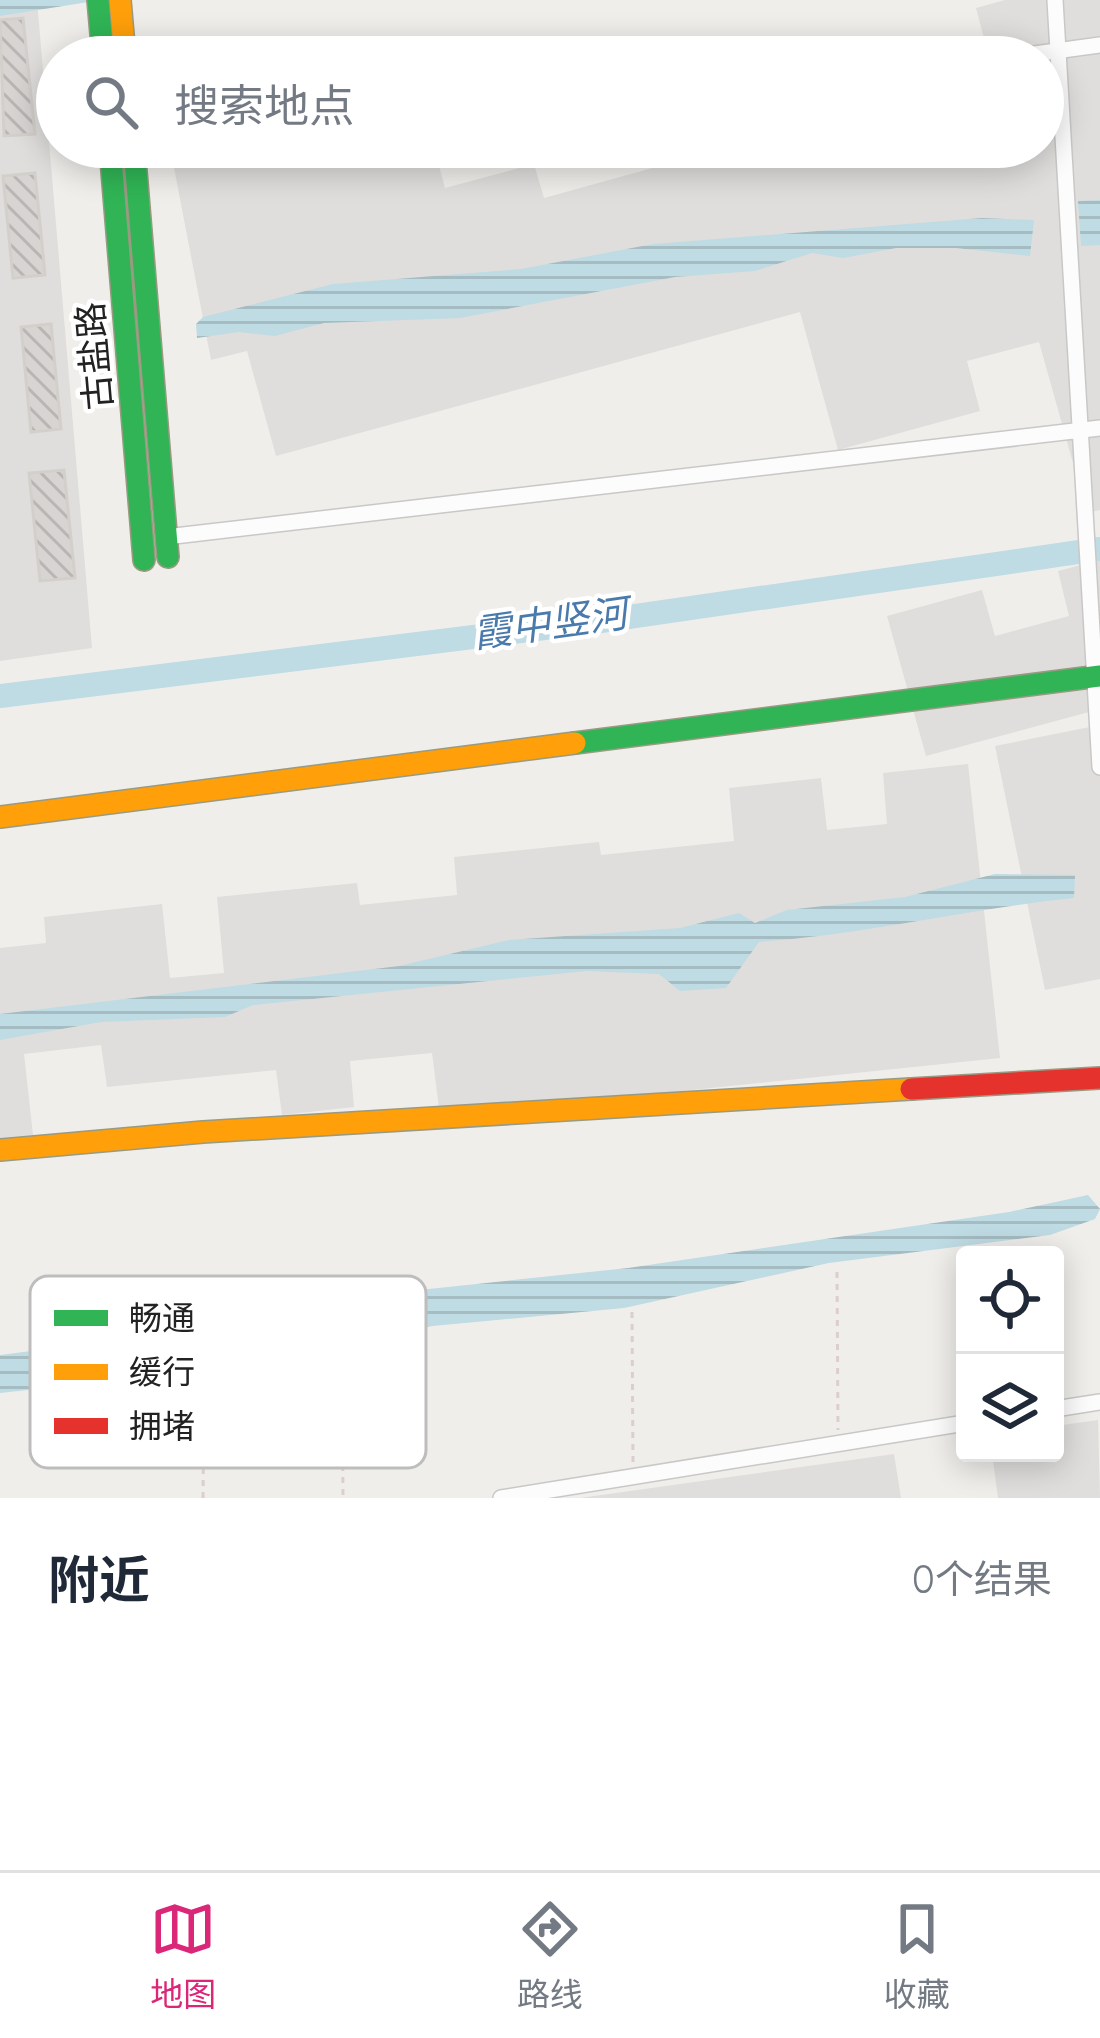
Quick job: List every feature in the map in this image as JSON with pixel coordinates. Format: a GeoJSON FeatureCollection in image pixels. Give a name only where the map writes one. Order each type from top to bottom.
{"type":"FeatureCollection","features":[{"type":"Feature","properties":{"kind":"street"},"geometry":{"type":"LineString","coordinates":[[98,0],[101,36]]}},
{"type":"Feature","properties":{"kind":"street"},"geometry":{"type":"LineString","coordinates":[[120,0],[123,36]]}},
{"type":"Feature","properties":{"kind":"street"},"geometry":{"type":"LineString","coordinates":[[1055,0],[1056,36]]}},
{"type":"Feature","properties":{"kind":"street"},"geometry":{"type":"LineString","coordinates":[[1064,51],[1100,45]]}},
{"type":"Feature","properties":{"kind":"street","name":"古盐路"},"geometry":{"type":"LineString","coordinates":[[113,168],[160,551]]}},
{"type":"Feature","properties":{"kind":"street","name":"古盐路"},"geometry":{"type":"LineString","coordinates":[[135,168],[160,551]]}},
{"type":"Feature","properties":{"kind":"street"},"geometry":{"type":"LineString","coordinates":[[1063,168],[1086,579],[1098,676],[1100,767]]}},
{"type":"Feature","properties":{"kind":"street"},"geometry":{"type":"LineString","coordinates":[[160,551],[1100,428]]}},
{"type":"Feature","properties":{"kind":"street"},"geometry":{"type":"LineString","coordinates":[[0,817],[1098,676]]}},
{"type":"Feature","properties":{"kind":"street"},"geometry":{"type":"LineString","coordinates":[[0,1150],[203,1132],[1100,1078]]}},
{"type":"Feature","properties":{"kind":"street"},"geometry":{"type":"LineString","coordinates":[[1064,1408],[1100,1402]]}},
{"type":"Feature","properties":{"kind":"street"},"geometry":{"type":"LineString","coordinates":[[501,1498],[956,1424]]}},
{"type":"Feature","properties":{"kind":"path"},"geometry":{"type":"LineString","coordinates":[[837,1272],[838,1444]]}},
{"type":"Feature","properties":{"kind":"path"},"geometry":{"type":"LineString","coordinates":[[632,1312],[633,1477]]}},
{"type":"Feature","properties":{"kind":"path"},"geometry":{"type":"LineString","coordinates":[[203,1468],[203,1498]]}},
{"type":"Feature","properties":{"kind":"path"},"geometry":{"type":"LineString","coordinates":[[343,1468],[343,1498]]}},
{"type":"Feature","properties":{"kind":"shaded area"},"geometry":{"type":"Polygon","coordinates":[[[0,0],[37,0],[36,168],[51,168],[92,648],[0,661],[0,0]]]}},
{"type":"Feature","properties":{"kind":"shaded area"},"geometry":{"type":"Polygon","coordinates":[[[1005,0],[1100,0],[1100,510],[1087,513],[1039,342],[967,361],[980,411],[838,450],[800,312],[276,456],[247,351],[211,360],[174,168],[440,168],[445,188],[535,168],[544,198],[653,168],[1064,168],[1064,36],[983,36],[976,8],[1005,0]]]}},
{"type":"Feature","properties":{"kind":"shaded area"},"geometry":{"type":"Polygon","coordinates":[[[1100,560],[1100,709],[926,756],[887,616],[982,590],[995,636],[1069,616],[1058,571],[1100,560]]]}},
{"type":"Feature","properties":{"kind":"shaded area"},"geometry":{"type":"Polygon","coordinates":[[[1100,725],[1100,979],[1045,990],[995,746],[1100,725]]]}},
{"type":"Feature","properties":{"kind":"shaded area"},"geometry":{"type":"Polygon","coordinates":[[[968,764],[1000,1058],[440,1116],[432,1053],[350,1061],[354,1107],[282,1115],[276,1070],[107,1087],[101,1045],[24,1054],[33,1135],[0,1138],[0,948],[46,943],[44,917],[162,904],[170,978],[224,973],[217,897],[357,883],[360,905],[457,895],[454,857],[599,842],[601,855],[734,841],[729,788],[821,778],[827,830],[887,824],[883,773],[968,764]]]}},
{"type":"Feature","properties":{"kind":"shaded area"},"geometry":{"type":"Polygon","coordinates":[[[1098,1420],[1100,1498],[998,1498],[993,1462],[1064,1462],[1064,1425],[1098,1420]]]}},
{"type":"Feature","properties":{"kind":"shaded area"},"geometry":{"type":"Polygon","coordinates":[[[894,1454],[901,1498],[580,1498],[673,1485],[894,1454]]]}},
{"type":"Feature","properties":{"kind":"water"},"geometry":{"type":"Polygon","coordinates":[[[0,0],[101,0],[0,16],[0,0]]]}},
{"type":"Feature","properties":{"kind":"water"},"geometry":{"type":"Polygon","coordinates":[[[1100,200],[1100,245],[1081,246],[1078,201],[1100,200]]]}},
{"type":"Feature","properties":{"kind":"water"},"geometry":{"type":"Polygon","coordinates":[[[982,218],[1034,220],[1030,256],[956,248],[896,248],[843,258],[812,253],[755,271],[675,277],[460,318],[324,323],[275,336],[239,332],[197,338],[196,324],[203,317],[333,284],[521,269],[653,244],[982,218]]]}},
{"type":"Feature","properties":{"kind":"water"},"geometry":{"type":"Polygon","coordinates":[[[995,874],[1075,875],[1074,898],[759,942],[726,988],[680,991],[659,974],[586,971],[253,1005],[225,1017],[101,1022],[0,1040],[0,1014],[399,966],[509,940],[680,928],[739,913],[755,923],[787,910],[905,897],[995,874]]]}},
{"type":"Feature","properties":{"kind":"water"},"geometry":{"type":"Polygon","coordinates":[[[1088,1195],[1100,1209],[1095,1219],[1050,1235],[829,1263],[624,1308],[426,1327],[426,1289],[628,1268],[1009,1212],[1088,1195]]]}},
{"type":"Feature","properties":{"kind":"water"},"geometry":{"type":"Polygon","coordinates":[[[30,1351],[30,1390],[0,1393],[0,1355],[30,1351]]]}},
{"type":"Feature","properties":{"kind":"building"},"geometry":{"type":"Polygon","coordinates":[[[23,18],[35,134],[4,136],[0,20],[23,18]]]}},
{"type":"Feature","properties":{"kind":"building"},"geometry":{"type":"Polygon","coordinates":[[[35,173],[45,275],[13,278],[3,176],[35,173]]]}},
{"type":"Feature","properties":{"kind":"building"},"geometry":{"type":"Polygon","coordinates":[[[51,324],[61,429],[31,432],[21,327],[51,324]]]}},
{"type":"Feature","properties":{"kind":"building"},"geometry":{"type":"Polygon","coordinates":[[[64,470],[75,578],[40,581],[29,473],[64,470]]]}},
{"type":"Feature","properties":{"kind":"waterway","name":"霞中竖河"},"geometry":{"type":"LineString","coordinates":[[0,696],[601,621],[1100,549]]}},
{"type":"Feature","properties":{"kind":"traffic: fast"},"geometry":{"type":"LineString","coordinates":[[98,0],[101,36]]}},
{"type":"Feature","properties":{"kind":"traffic: fast"},"geometry":{"type":"LineString","coordinates":[[112,168],[144,560]]}},
{"type":"Feature","properties":{"kind":"traffic: fast"},"geometry":{"type":"LineString","coordinates":[[136,168],[168,557]]}},
{"type":"Feature","properties":{"kind":"traffic: fast"},"geometry":{"type":"LineString","coordinates":[[575,743],[1100,676]]}},
{"type":"Feature","properties":{"kind":"traffic: slow"},"geometry":{"type":"LineString","coordinates":[[120,0],[123,36]]}},
{"type":"Feature","properties":{"kind":"traffic: slow"},"geometry":{"type":"LineString","coordinates":[[0,817],[575,743]]}},
{"type":"Feature","properties":{"kind":"traffic: slow"},"geometry":{"type":"LineString","coordinates":[[0,1150],[203,1132],[911,1089]]}},
{"type":"Feature","properties":{"kind":"traffic: jam"},"geometry":{"type":"LineString","coordinates":[[911,1089],[1100,1078]]}}]}
